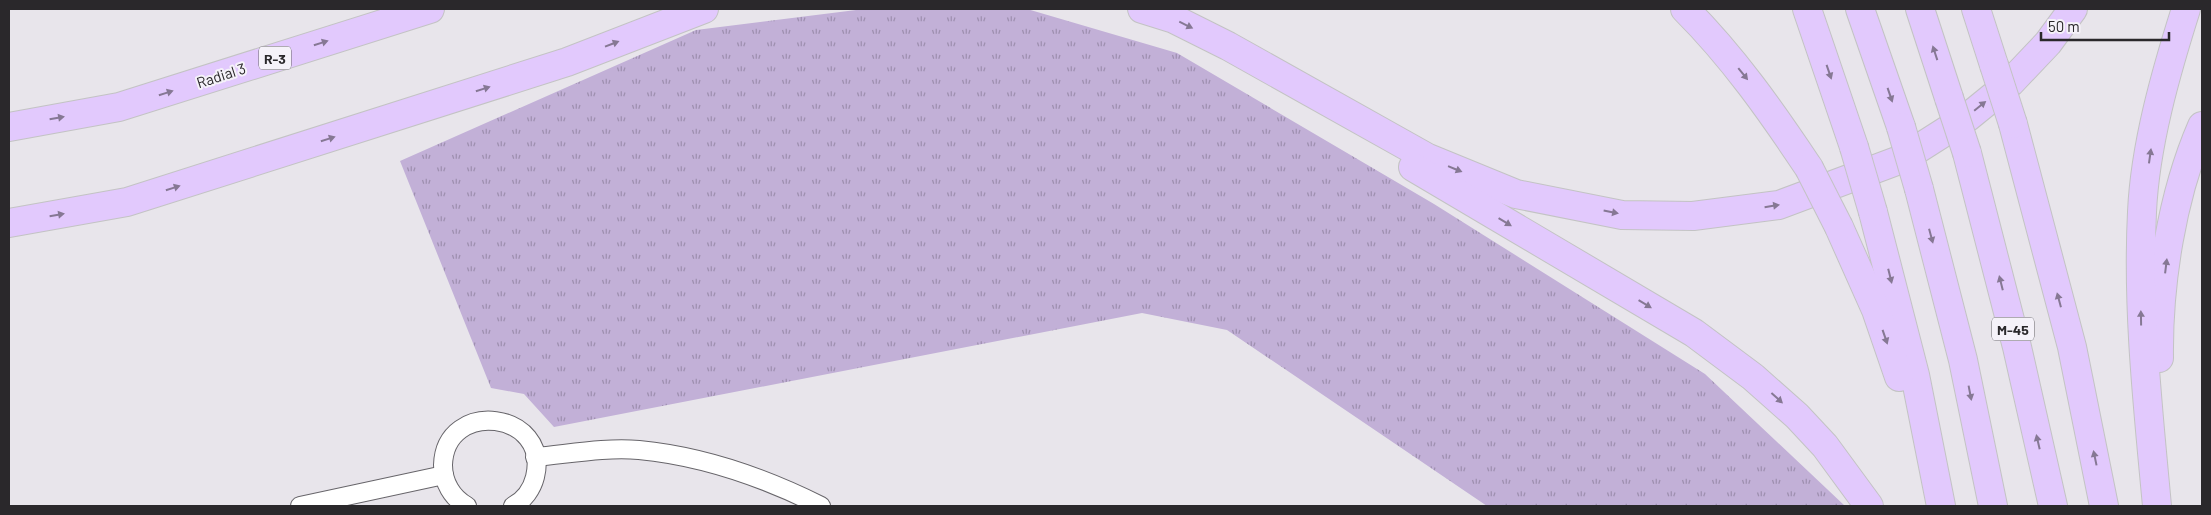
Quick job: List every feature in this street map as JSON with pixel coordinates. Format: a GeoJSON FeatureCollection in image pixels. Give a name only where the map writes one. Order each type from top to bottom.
{"type":"FeatureCollection","features":[{"type":"Feature","properties":{"kind":"highway","name":"Radial 3"},"geometry":{"type":"LineString","coordinates":[[9,127],[119,107],[430,9]]}},
{"type":"Feature","properties":{"kind":"highway"},"geometry":{"type":"LineString","coordinates":[[9,223],[127,202],[567,62],[704,9]]}},
{"type":"Feature","properties":{"kind":"highway"},"geometry":{"type":"LineString","coordinates":[[1142,9],[1174,19],[1228,46],[1428,158],[1516,194],[1622,215],[1692,216],[1779,205],[1902,159],[1968,116],[2011,82],[2048,43],[2073,9]]}},
{"type":"Feature","properties":{"kind":"highway"},"geometry":{"type":"LineString","coordinates":[[1685,9],[1712,36],[1762,98],[1809,168],[1839,227],[1876,310],[1900,378],[1934,506]]}},
{"type":"Feature","properties":{"kind":"highway","name":"M-45"},"geometry":{"type":"LineString","coordinates":[[1920,9],[1967,152],[2017,347],[2052,506]]}},
{"type":"Feature","properties":{"kind":"highway"},"geometry":{"type":"LineString","coordinates":[[1976,9],[2013,124],[2072,347],[2104,506]]}},
{"type":"Feature","properties":{"kind":"highway"},"geometry":{"type":"LineString","coordinates":[[2157,506],[2141,321],[2142,210],[2155,126],[2169,60],[2186,9]]}},
{"type":"Feature","properties":{"kind":"highway"},"geometry":{"type":"LineString","coordinates":[[1861,12],[1901,127],[1919,189],[1963,360],[1993,506]]}},
{"type":"Feature","properties":{"kind":"highway"},"geometry":{"type":"LineString","coordinates":[[1810,17],[1854,147],[1873,212],[1916,375],[1941,506]]}},
{"type":"Feature","properties":{"kind":"highway"},"geometry":{"type":"LineString","coordinates":[[1228,46],[1308,105],[1694,333],[1753,377],[1797,416],[1825,446],[1869,506]]}},
{"type":"Feature","properties":{"kind":"highway"},"geometry":{"type":"LineString","coordinates":[[2170,506],[2160,395],[2159,341],[2172,226],[2190,154],[2202,126]]}},
{"type":"Feature","properties":{"kind":"street"},"geometry":{"type":"LineString","coordinates":[[467,506],[451,492],[444,476],[444,459],[453,437],[466,426],[480,420],[505,422],[519,430],[530,442],[536,457],[533,484],[515,506]]}},
{"type":"Feature","properties":{"kind":"street"},"geometry":{"type":"LineString","coordinates":[[536,457],[580,452],[638,450],[712,463],[785,488],[822,506]]}},
{"type":"Feature","properties":{"kind":"street"},"geometry":{"type":"LineString","coordinates":[[300,506],[444,476]]}},
{"type":"Feature","properties":{"kind":"green space"},"geometry":{"type":"Polygon","coordinates":[[[864,9],[1027,9],[1177,53],[1434,204],[1705,374],[1845,506],[1487,506],[1227,330],[1142,313],[554,427],[524,394],[491,388],[400,161],[696,30],[864,9]]]}}]}
